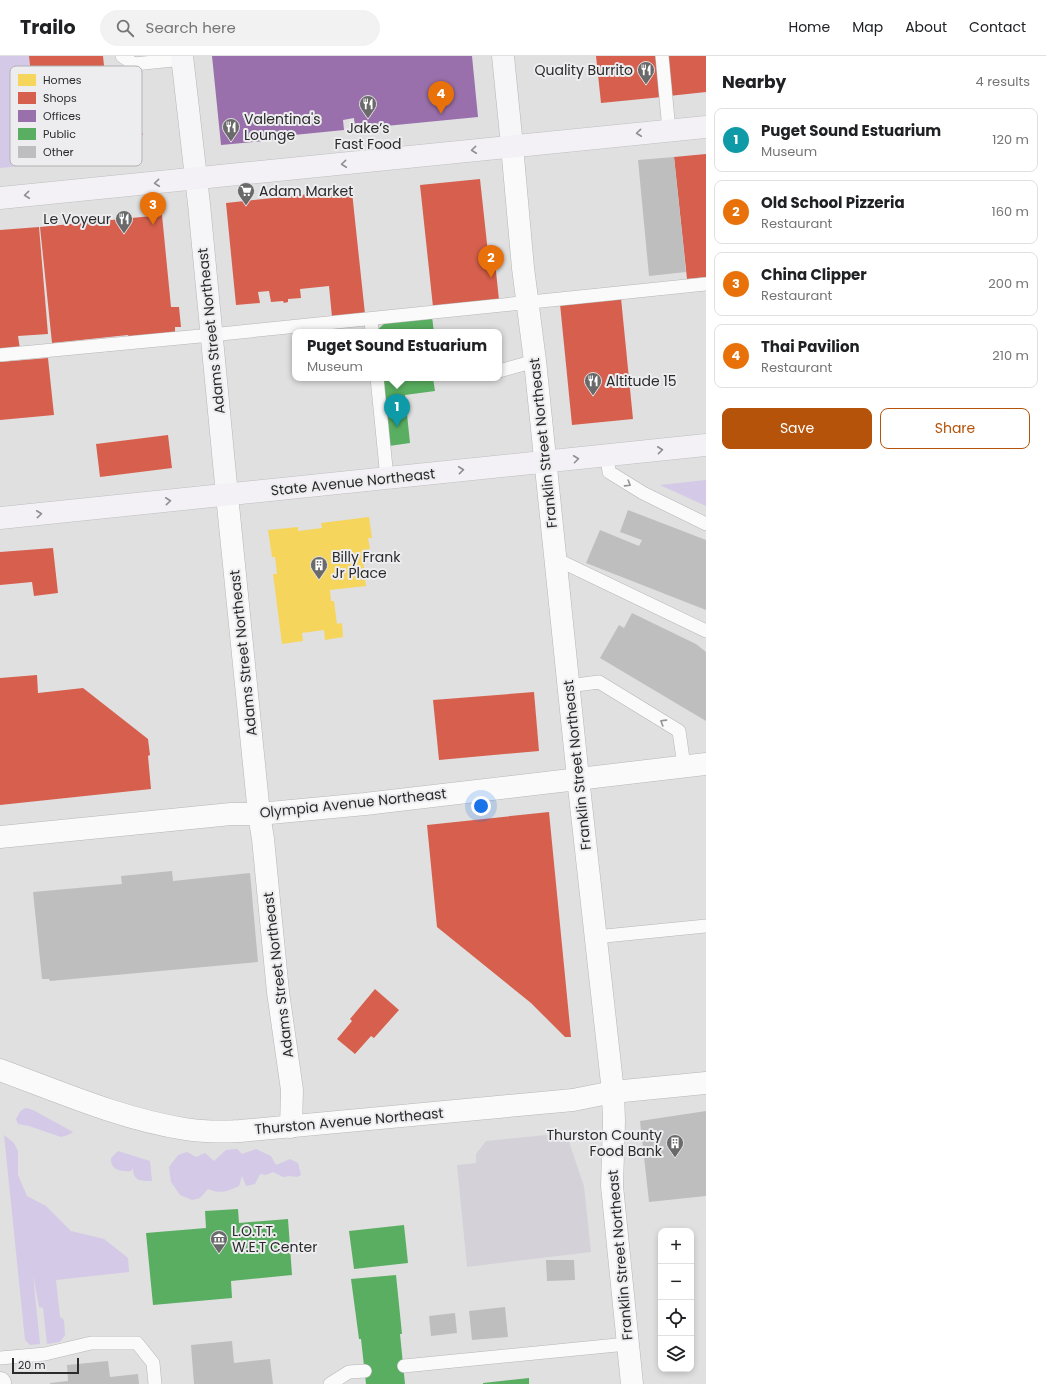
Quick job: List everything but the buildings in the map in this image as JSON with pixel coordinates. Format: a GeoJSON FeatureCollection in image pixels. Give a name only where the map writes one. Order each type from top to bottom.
{"type":"FeatureCollection","features":[{"type":"Feature","properties":{"kind":"main road"},"geometry":{"type":"LineString","coordinates":[[0,198],[706,127]]}},
{"type":"Feature","properties":{"kind":"main road","name":"State Avenue Northeast"},"geometry":{"type":"LineString","coordinates":[[0,518],[706,445]]}},
{"type":"Feature","properties":{"kind":"street"},"geometry":{"type":"LineString","coordinates":[[503,56],[512,146]]}},
{"type":"Feature","properties":{"kind":"street","name":"Adams Street Northeast"},"geometry":{"type":"LineString","coordinates":[[182,58],[196,179],[259,814],[263,839],[278,992],[292,1090],[291,1126]]}},
{"type":"Feature","properties":{"kind":"street","name":"Franklin Street Northeast"},"geometry":{"type":"LineString","coordinates":[[512,146],[527,303],[535,361],[568,686],[613,1092],[614,1120],[612,1186],[632,1384]]}},
{"type":"Feature","properties":{"kind":"street","name":"Olympia Avenue Northeast"},"geometry":{"type":"LineString","coordinates":[[0,837],[223,815],[259,814],[364,804],[706,764]]}},
{"type":"Feature","properties":{"kind":"street","name":"Thurston Avenue Northeast"},"geometry":{"type":"LineString","coordinates":[[0,1070],[113,1111],[157,1124],[212,1132],[240,1131],[573,1100],[613,1092],[706,1083]]}},
{"type":"Feature","properties":{"kind":"lane"},"geometry":{"type":"LineString","coordinates":[[122,56],[134,64],[182,58]]}},
{"type":"Feature","properties":{"kind":"lane"},"geometry":{"type":"LineString","coordinates":[[662,56],[669,130]]}},
{"type":"Feature","properties":{"kind":"lane"},"geometry":{"type":"LineString","coordinates":[[307,329],[371,325],[527,303],[706,284]]}},
{"type":"Feature","properties":{"kind":"lane"},"geometry":{"type":"LineString","coordinates":[[0,355],[211,335],[292,330]]}},
{"type":"Feature","properties":{"kind":"lane"},"geometry":{"type":"LineString","coordinates":[[502,369],[535,361]]}},
{"type":"Feature","properties":{"kind":"lane"},"geometry":{"type":"LineString","coordinates":[[377,381],[387,478]]}},
{"type":"Feature","properties":{"kind":"lane"},"geometry":{"type":"LineString","coordinates":[[607,455],[609,472],[643,493],[706,524]]}},
{"type":"Feature","properties":{"kind":"lane"},"geometry":{"type":"LineString","coordinates":[[556,559],[706,631]]}},
{"type":"Feature","properties":{"kind":"lane"},"geometry":{"type":"LineString","coordinates":[[568,686],[599,682],[679,732],[684,766]]}},
{"type":"Feature","properties":{"kind":"lane"},"geometry":{"type":"LineString","coordinates":[[595,937],[706,926]]}},
{"type":"Feature","properties":{"kind":"lane"},"geometry":{"type":"LineString","coordinates":[[0,1358],[45,1354],[91,1343],[137,1343],[153,1363],[155,1384]]}},
{"type":"Feature","properties":{"kind":"lane"},"geometry":{"type":"LineString","coordinates":[[404,1366],[627,1344]]}},
{"type":"Feature","properties":{"kind":"lane"},"geometry":{"type":"LineString","coordinates":[[330,1384],[349,1372],[364,1371]]}},
{"type":"Feature","properties":{"kind":"shaded area"},"geometry":{"type":"Polygon","coordinates":[[[0,56],[29,56],[30,66],[10,66],[10,166],[20,166],[0,168],[0,56]]]}},
{"type":"Feature","properties":{"kind":"shaded area"},"geometry":{"type":"Polygon","coordinates":[[[706,480],[706,506],[660,485],[706,480]]]}},
{"type":"Feature","properties":{"kind":"shaded area"},"geometry":{"type":"Polygon","coordinates":[[[27,1108],[73,1132],[61,1137],[29,1126],[18,1124],[16,1119],[23,1109],[27,1108]]]}},
{"type":"Feature","properties":{"kind":"shaded area"},"geometry":{"type":"Polygon","coordinates":[[[566,1133],[584,1186],[591,1252],[467,1267],[457,1165],[476,1163],[476,1154],[486,1141],[566,1133]]]}},
{"type":"Feature","properties":{"kind":"shaded area"},"geometry":{"type":"Polygon","coordinates":[[[4,1135],[14,1143],[18,1151],[18,1175],[27,1196],[46,1206],[71,1231],[104,1239],[128,1258],[129,1272],[56,1280],[60,1317],[64,1320],[65,1335],[60,1342],[47,1344],[43,1308],[39,1307],[33,1275],[40,1344],[30,1345],[25,1340],[4,1135]]]}},
{"type":"Feature","properties":{"kind":"shaded area"},"geometry":{"type":"Polygon","coordinates":[[[237,1149],[242,1154],[256,1149],[271,1156],[276,1165],[290,1159],[298,1163],[301,1175],[297,1177],[283,1177],[273,1172],[266,1175],[260,1174],[255,1184],[246,1186],[242,1176],[239,1186],[224,1192],[208,1189],[200,1198],[192,1200],[180,1195],[171,1182],[169,1167],[178,1155],[187,1152],[196,1157],[205,1153],[214,1161],[226,1150],[237,1149]]]}},
{"type":"Feature","properties":{"kind":"shaded area"},"geometry":{"type":"Polygon","coordinates":[[[118,1151],[150,1161],[152,1181],[144,1181],[136,1178],[134,1176],[133,1168],[131,1171],[127,1171],[114,1168],[111,1158],[118,1151]]]}},
{"type":"Feature","properties":{"kind":"place","name":"Quality Burrito"},"geometry":{"type":"Point","coordinates":[646,85]}},
{"type":"Feature","properties":{"kind":"place","name":"Thai Pavilion"},"geometry":{"type":"Point","coordinates":[441,114]}},
{"type":"Feature","properties":{"kind":"place","name":"Jake’s Fast Food"},"geometry":{"type":"Point","coordinates":[368,119]}},
{"type":"Feature","properties":{"kind":"place","name":"Valentina's Lounge"},"geometry":{"type":"Point","coordinates":[231,142]}},
{"type":"Feature","properties":{"kind":"place","name":"Adam Market"},"geometry":{"type":"Point","coordinates":[246,206]}},
{"type":"Feature","properties":{"kind":"place","name":"China Clipper"},"geometry":{"type":"Point","coordinates":[153,225]}},
{"type":"Feature","properties":{"kind":"place","name":"Le Voyeur"},"geometry":{"type":"Point","coordinates":[124,234]}},
{"type":"Feature","properties":{"kind":"place","name":"Old School Pizzeria"},"geometry":{"type":"Point","coordinates":[491,278]}},
{"type":"Feature","properties":{"kind":"place","name":"Altitude 15"},"geometry":{"type":"Point","coordinates":[593,396]}},
{"type":"Feature","properties":{"kind":"place","name":"Puget Sound Estuarium"},"geometry":{"type":"Point","coordinates":[397,427]}},
{"type":"Feature","properties":{"kind":"place","name":"Billy Frank Jr Place"},"geometry":{"type":"Point","coordinates":[319,580]}},
{"type":"Feature","properties":{"kind":"place","name":"Thurston County Food Bank"},"geometry":{"type":"Point","coordinates":[675,1158]}},
{"type":"Feature","properties":{"kind":"place","name":"L.O.T.T. W.E.T Center"},"geometry":{"type":"Point","coordinates":[219,1254]}}]}
